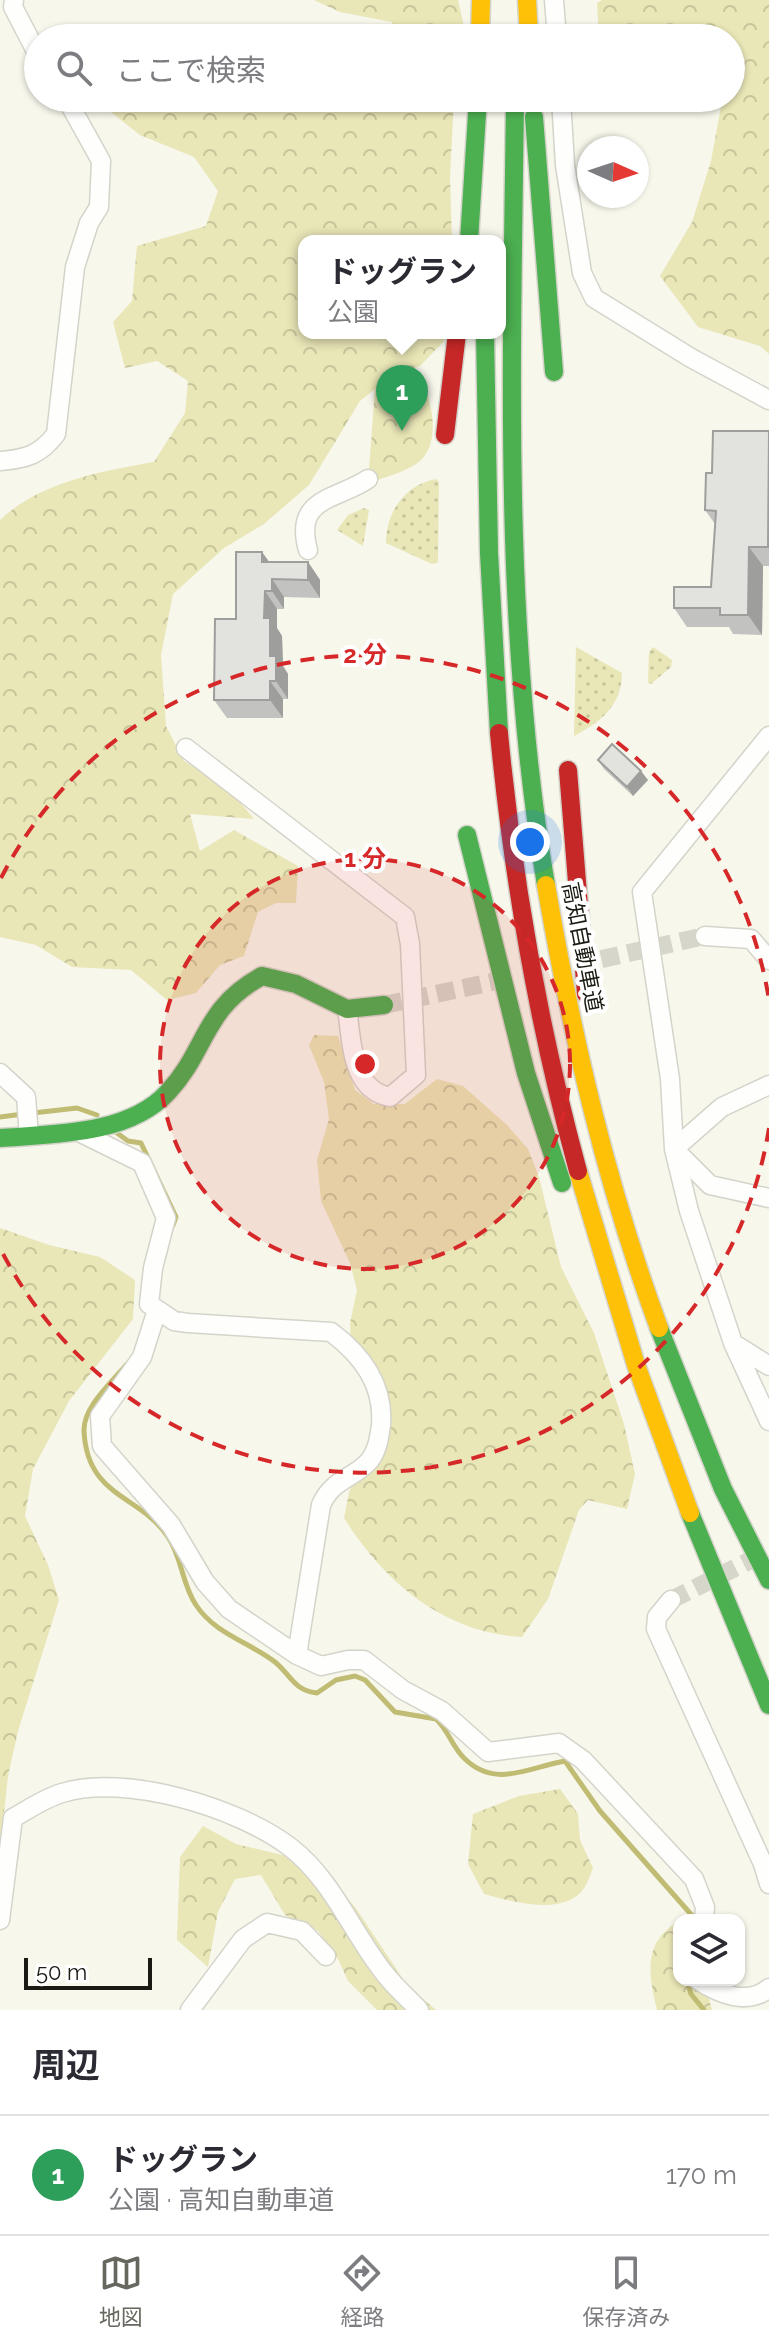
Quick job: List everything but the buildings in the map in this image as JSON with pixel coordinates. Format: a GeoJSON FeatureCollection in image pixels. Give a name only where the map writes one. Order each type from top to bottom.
{"type":"FeatureCollection","features":[{"type":"Feature","properties":{"kind":"main road"},"geometry":{"type":"LineString","coordinates":[[480,24],[481,0]]}},
{"type":"Feature","properties":{"kind":"main road"},"geometry":{"type":"LineString","coordinates":[[488,0],[488,24]]}},
{"type":"Feature","properties":{"kind":"main road"},"geometry":{"type":"LineString","coordinates":[[516,0],[516,24]]}},
{"type":"Feature","properties":{"kind":"main road"},"geometry":{"type":"LineString","coordinates":[[527,0],[528,24]]}},
{"type":"Feature","properties":{"kind":"main road"},"geometry":{"type":"LineString","coordinates":[[469,235],[477,112]]}},
{"type":"Feature","properties":{"kind":"main road"},"geometry":{"type":"LineString","coordinates":[[485,235],[487,112]]}},
{"type":"Feature","properties":{"kind":"main road","name":"高知自動車道"},"geometry":{"type":"LineString","coordinates":[[515,112],[514,458],[521,649],[531,771],[547,888],[573,1022],[609,1173],[657,1320],[706,1446],[769,1580]]}},
{"type":"Feature","properties":{"kind":"main road"},"geometry":{"type":"LineString","coordinates":[[534,112],[554,372]]}},
{"type":"Feature","properties":{"kind":"main road"},"geometry":{"type":"LineString","coordinates":[[445,435],[456,339]]}},
{"type":"Feature","properties":{"kind":"main road"},"geometry":{"type":"LineString","coordinates":[[485,339],[493,650],[503,774],[518,892],[543,1024],[630,1357]]}},
{"type":"Feature","properties":{"kind":"main road"},"geometry":{"type":"LineString","coordinates":[[568,770],[576,903],[589,1017],[657,1320]]}},
{"type":"Feature","properties":{"kind":"main road"},"geometry":{"type":"LineString","coordinates":[[467,835],[526,1073],[563,1188],[721,1597],[769,1705]]}},
{"type":"Feature","properties":{"kind":"main road"},"geometry":{"type":"LineString","coordinates":[[0,1138],[28,1121],[88,1129],[118,1120],[167,1094],[203,1027],[246,983],[262,976],[296,984],[347,1009],[384,1005]]}},
{"type":"Feature","properties":{"kind":"street"},"geometry":{"type":"LineString","coordinates":[[14,0],[13,7],[24,28]]}},
{"type":"Feature","properties":{"kind":"street"},"geometry":{"type":"LineString","coordinates":[[554,0],[556,24]]}},
{"type":"Feature","properties":{"kind":"street"},"geometry":{"type":"LineString","coordinates":[[0,461],[24,459],[43,451],[56,434],[75,267],[89,223],[99,207],[101,161],[74,112]]}},
{"type":"Feature","properties":{"kind":"street"},"geometry":{"type":"LineString","coordinates":[[562,112],[565,165],[582,273],[594,298],[691,358],[769,400]]}},
{"type":"Feature","properties":{"kind":"street"},"geometry":{"type":"LineString","coordinates":[[308,550],[305,523],[314,506],[368,479]]}},
{"type":"Feature","properties":{"kind":"street"},"geometry":{"type":"LineString","coordinates":[[769,736],[642,892],[670,1079],[674,1149],[689,1211],[733,1343],[769,1421]]}},
{"type":"Feature","properties":{"kind":"street"},"geometry":{"type":"LineString","coordinates":[[186,748],[405,917],[410,944],[416,1075],[390,1097],[374,1094],[361,1080],[347,1009]]}},
{"type":"Feature","properties":{"kind":"street"},"geometry":{"type":"LineString","coordinates":[[705,936],[751,939],[769,960]]}},
{"type":"Feature","properties":{"kind":"street"},"geometry":{"type":"LineString","coordinates":[[0,1073],[26,1097],[28,1121]]}},
{"type":"Feature","properties":{"kind":"street"},"geometry":{"type":"LineString","coordinates":[[674,1149],[722,1107],[769,1085]]}},
{"type":"Feature","properties":{"kind":"street"},"geometry":{"type":"LineString","coordinates":[[88,1129],[142,1163],[166,1218],[153,1268],[154,1307],[142,1357],[100,1416],[102,1446],[171,1525],[205,1582],[229,1609],[297,1655],[321,1666],[364,1660],[403,1690],[442,1711],[488,1752],[559,1743],[583,1760],[694,1879],[705,1907],[704,1914]]}},
{"type":"Feature","properties":{"kind":"street"},"geometry":{"type":"LineString","coordinates":[[674,1149],[710,1185],[769,1198]]}},
{"type":"Feature","properties":{"kind":"street"},"geometry":{"type":"LineString","coordinates":[[154,1307],[174,1321],[188,1323],[331,1332],[368,1369],[383,1402],[379,1445],[368,1462],[328,1489],[321,1505],[297,1655]]}},
{"type":"Feature","properties":{"kind":"street"},"geometry":{"type":"LineString","coordinates":[[733,1343],[769,1366]]}},
{"type":"Feature","properties":{"kind":"street"},"geometry":{"type":"LineString","coordinates":[[671,1600],[657,1617],[656,1629],[763,1864],[769,1884]]}},
{"type":"Feature","properties":{"kind":"street"},"geometry":{"type":"LineString","coordinates":[[0,1920],[13,1818],[64,1792],[100,1788],[197,1802],[250,1824],[290,1847],[329,1887],[385,1974],[419,2010]]}},
{"type":"Feature","properties":{"kind":"street"},"geometry":{"type":"LineString","coordinates":[[190,2010],[243,1939],[267,1923],[302,1931],[326,1956]]}},
{"type":"Feature","properties":{"kind":"street"},"geometry":{"type":"LineString","coordinates":[[708,1986],[722,1995],[755,1998],[769,1988]]}},
{"type":"Feature","properties":{"kind":"green space"},"geometry":{"type":"Polygon","coordinates":[[[314,0],[458,0],[463,24],[392,24],[340,12],[314,0]]]}},
{"type":"Feature","properties":{"kind":"green space"},"geometry":{"type":"Polygon","coordinates":[[[602,0],[769,0],[769,354],[760,346],[698,327],[660,276],[692,222],[711,161],[720,112],[745,112],[745,24],[598,24],[597,3],[602,0]]]}},
{"type":"Feature","properties":{"kind":"green space"},"geometry":{"type":"Polygon","coordinates":[[[111,112],[453,112],[450,177],[452,235],[298,235],[298,339],[445,339],[420,366],[393,374],[385,381],[421,381],[426,390],[433,425],[424,457],[405,470],[368,483],[375,389],[360,401],[309,485],[264,524],[224,548],[173,594],[161,655],[166,726],[184,761],[228,788],[254,819],[190,814],[200,851],[234,830],[298,866],[296,903],[276,903],[258,912],[244,956],[220,965],[196,993],[167,1000],[131,970],[72,967],[36,945],[0,937],[0,520],[16,507],[53,487],[93,474],[154,462],[185,413],[188,381],[157,361],[125,368],[113,322],[132,301],[137,246],[206,226],[218,191],[194,157],[140,135],[111,112]]]}},
{"type":"Feature","properties":{"kind":"green space"},"geometry":{"type":"Polygon","coordinates":[[[436,479],[439,482],[438,562],[432,564],[386,543],[389,521],[399,502],[415,487],[436,479]]]}},
{"type":"Feature","properties":{"kind":"green space"},"geometry":{"type":"Polygon","coordinates":[[[364,508],[369,510],[363,546],[337,530],[348,515],[364,508]]]}},
{"type":"Feature","properties":{"kind":"green space"},"geometry":{"type":"Polygon","coordinates":[[[576,647],[622,673],[618,694],[608,711],[574,736],[576,647]]]}},
{"type":"Feature","properties":{"kind":"green space"},"geometry":{"type":"Polygon","coordinates":[[[653,647],[672,660],[671,667],[651,684],[648,683],[649,652],[653,647]]]}},
{"type":"Feature","properties":{"kind":"green space"},"geometry":{"type":"Polygon","coordinates":[[[314,1035],[338,1036],[355,1090],[374,1104],[405,1104],[437,1079],[463,1086],[507,1125],[528,1149],[539,1177],[561,1267],[594,1333],[624,1424],[635,1474],[627,1509],[588,1500],[579,1510],[548,1599],[522,1637],[467,1626],[419,1600],[378,1563],[344,1518],[349,1492],[377,1429],[378,1391],[352,1365],[350,1323],[357,1290],[350,1263],[321,1201],[317,1160],[329,1119],[324,1082],[309,1045],[314,1035]]]}},
{"type":"Feature","properties":{"kind":"green space"},"geometry":{"type":"Polygon","coordinates":[[[0,1228],[49,1245],[100,1257],[135,1280],[133,1319],[69,1401],[33,1469],[25,1516],[48,1565],[59,1600],[18,1731],[8,1776],[0,1849],[0,1228]]]}},
{"type":"Feature","properties":{"kind":"green space"},"geometry":{"type":"Polygon","coordinates":[[[560,1789],[578,1814],[580,1840],[593,1868],[584,1889],[573,1899],[548,1905],[520,1903],[484,1894],[468,1864],[473,1814],[519,1796],[560,1789]]]}},
{"type":"Feature","properties":{"kind":"green space"},"geometry":{"type":"Polygon","coordinates":[[[203,1826],[236,1844],[299,1859],[325,1875],[355,1907],[407,1985],[436,2010],[377,2010],[348,1981],[339,1961],[318,1931],[285,1915],[261,1875],[235,1879],[218,1912],[208,1967],[177,1940],[180,1857],[203,1826]]]}},
{"type":"Feature","properties":{"kind":"green space"},"geometry":{"type":"Polygon","coordinates":[[[673,1925],[673,1986],[706,1986],[712,2010],[657,2010],[651,1960],[659,1939],[673,1925]]]}},
{"type":"Feature","properties":{"kind":"waterway"},"geometry":{"type":"LineString","coordinates":[[33,1113],[77,1108],[97,1115]]}},
{"type":"Feature","properties":{"kind":"waterway"},"geometry":{"type":"LineString","coordinates":[[0,1117],[23,1114]]}},
{"type":"Feature","properties":{"kind":"waterway"},"geometry":{"type":"LineString","coordinates":[[113,1130],[128,1141],[141,1143],[176,1217],[173,1225]]}},
{"type":"Feature","properties":{"kind":"waterway"},"geometry":{"type":"LineString","coordinates":[[126,1365],[99,1395],[88,1413],[84,1431],[87,1453],[105,1483],[157,1523],[168,1537],[191,1597],[204,1615],[222,1631],[275,1662],[303,1689],[317,1693],[336,1680],[355,1676],[365,1680],[395,1712],[436,1719],[465,1759],[489,1773],[514,1774],[565,1761],[600,1811],[691,1914]]}},
{"type":"Feature","properties":{"kind":"waterway"},"geometry":{"type":"LineString","coordinates":[[689,1986],[704,2010]]}},
{"type":"Feature","properties":{"kind":"tunnel"},"geometry":{"type":"LineString","coordinates":[[575,965],[705,936]]}},
{"type":"Feature","properties":{"kind":"tunnel"},"geometry":{"type":"LineString","coordinates":[[384,1005],[511,978]]}},
{"type":"Feature","properties":{"kind":"tunnel"},"geometry":{"type":"LineString","coordinates":[[671,1600],[763,1554]]}},
{"type":"Feature","properties":{"kind":"traffic: fast"},"geometry":{"type":"LineString","coordinates":[[469,235],[477,112]]}},
{"type":"Feature","properties":{"kind":"traffic: fast"},"geometry":{"type":"LineString","coordinates":[[515,112],[512,394],[516,591],[522,690],[546,885]]}},
{"type":"Feature","properties":{"kind":"traffic: fast"},"geometry":{"type":"LineString","coordinates":[[534,117],[554,372]]}},
{"type":"Feature","properties":{"kind":"traffic: fast"},"geometry":{"type":"LineString","coordinates":[[485,339],[489,553],[499,733]]}},
{"type":"Feature","properties":{"kind":"traffic: fast"},"geometry":{"type":"LineString","coordinates":[[467,835],[526,1073],[562,1183]]}},
{"type":"Feature","properties":{"kind":"traffic: fast"},"geometry":{"type":"LineString","coordinates":[[0,1138],[89,1130],[133,1117],[152,1106],[181,1076],[216,1016],[242,989],[262,976],[296,984],[347,1009],[384,1005]]}},
{"type":"Feature","properties":{"kind":"traffic: fast"},"geometry":{"type":"LineString","coordinates":[[659,1328],[723,1489],[769,1580]]}},
{"type":"Feature","properties":{"kind":"traffic: fast"},"geometry":{"type":"LineString","coordinates":[[690,1513],[769,1705]]}},
{"type":"Feature","properties":{"kind":"traffic: slow"},"geometry":{"type":"LineString","coordinates":[[480,24],[481,0]]}},
{"type":"Feature","properties":{"kind":"traffic: slow"},"geometry":{"type":"LineString","coordinates":[[527,0],[528,24]]}},
{"type":"Feature","properties":{"kind":"traffic: slow"},"geometry":{"type":"LineString","coordinates":[[546,885],[592,1109],[623,1219],[659,1328]]}},
{"type":"Feature","properties":{"kind":"traffic: slow"},"geometry":{"type":"LineString","coordinates":[[578,1171],[636,1365],[690,1513]]}},
{"type":"Feature","properties":{"kind":"traffic: jam"},"geometry":{"type":"LineString","coordinates":[[445,435],[456,339]]}},
{"type":"Feature","properties":{"kind":"traffic: jam"},"geometry":{"type":"LineString","coordinates":[[499,733],[529,954],[551,1063],[578,1171]]}},
{"type":"Feature","properties":{"kind":"traffic: jam"},"geometry":{"type":"LineString","coordinates":[[568,770],[586,994]]}},
{"type":"Feature","properties":{"kind":"place","name":"ドッグラン"},"geometry":{"type":"Point","coordinates":[402,431]}}]}
